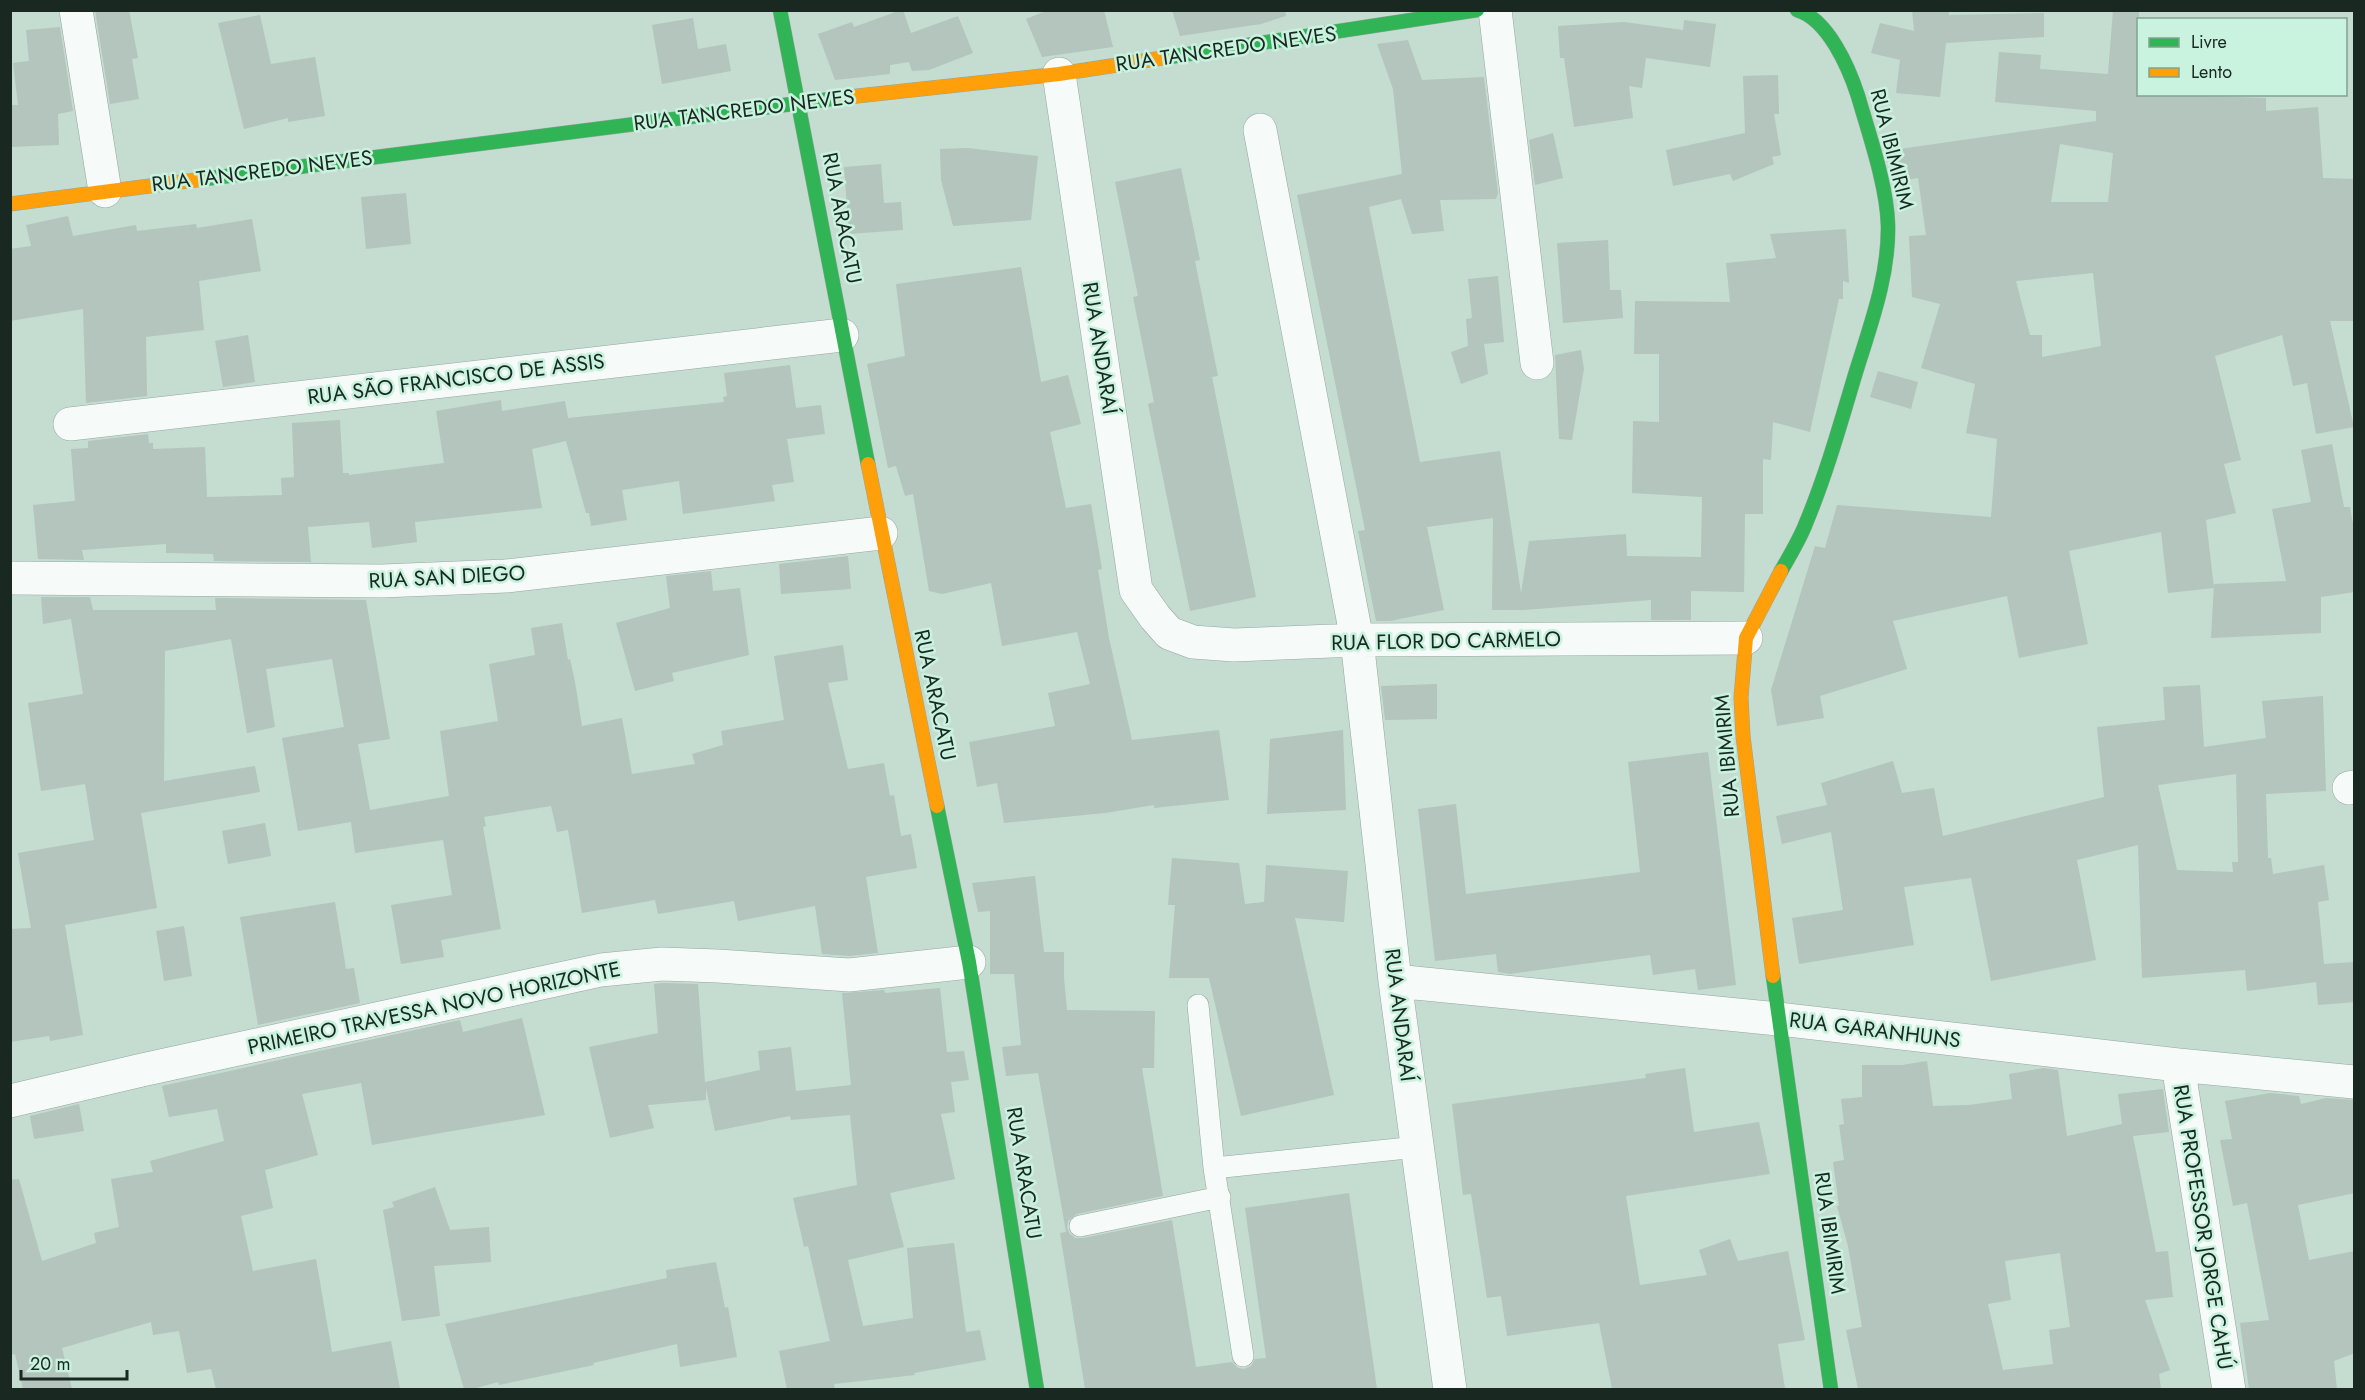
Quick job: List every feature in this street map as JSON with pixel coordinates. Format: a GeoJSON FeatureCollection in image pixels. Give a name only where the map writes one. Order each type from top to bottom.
{"type":"FeatureCollection","features":[{"type":"Feature","properties":{"kind":"street"},"geometry":{"type":"LineString","coordinates":[[76,10],[105,191]]}},
{"type":"Feature","properties":{"kind":"street","name":"RUA ARACATU"},"geometry":{"type":"LineString","coordinates":[[780,10],[880,533],[969,962],[1037,1389]]}},
{"type":"Feature","properties":{"kind":"street","name":"RUA TANCREDO NEVES"},"geometry":{"type":"LineString","coordinates":[[10,204],[798,103],[1059,74],[1476,10]]}},
{"type":"Feature","properties":{"kind":"street"},"geometry":{"type":"LineString","coordinates":[[1495,10],[1538,363]]}},
{"type":"Feature","properties":{"kind":"street","name":"RUA IBIMIRIM"},"geometry":{"type":"LineString","coordinates":[[1803,12],[1826,32],[1843,56],[1853,81],[1878,165],[1888,222],[1887,260],[1876,306],[1827,465],[1806,524],[1746,638],[1741,697],[1743,736],[1778,1019],[1831,1389]]}},
{"type":"Feature","properties":{"kind":"street","name":"RUA ANDARAÍ"},"geometry":{"type":"LineString","coordinates":[[1059,74],[1136,590],[1155,617]]}},
{"type":"Feature","properties":{"kind":"street","name":"RUA ANDARAÍ"},"geometry":{"type":"LineString","coordinates":[[1260,130],[1357,640],[1395,981],[1450,1389]]}},
{"type":"Feature","properties":{"kind":"street","name":"RUA SÃO FRANCISCO DE ASSIS"},"geometry":{"type":"LineString","coordinates":[[70,424],[842,334]]}},
{"type":"Feature","properties":{"kind":"street","name":"RUA SAN DIEGO"},"geometry":{"type":"LineString","coordinates":[[10,578],[382,581],[506,576],[880,533]]}},
{"type":"Feature","properties":{"kind":"street","name":"RUA FLOR DO CARMELO"},"geometry":{"type":"LineString","coordinates":[[1155,617],[1170,633],[1193,642],[1234,645],[1357,640],[1746,638]]}},
{"type":"Feature","properties":{"kind":"street","name":"PRIMEIRO TRAVESSA NOVO HORIZONTE"},"geometry":{"type":"LineString","coordinates":[[10,1101],[601,970],[662,964],[849,975],[969,962]]}},
{"type":"Feature","properties":{"kind":"street","name":"RUA GARANHUNS"},"geometry":{"type":"LineString","coordinates":[[1395,981],[1778,1019],[2178,1065],[2355,1082]]}},
{"type":"Feature","properties":{"kind":"street","name":"RUA PROFESSOR JORGE CAHÚ"},"geometry":{"type":"LineString","coordinates":[[2178,1065],[2229,1389]]}},
{"type":"Feature","properties":{"kind":"lane"},"geometry":{"type":"LineString","coordinates":[[1198,1005],[1214,1168],[1243,1356]]}},
{"type":"Feature","properties":{"kind":"lane"},"geometry":{"type":"LineString","coordinates":[[1214,1168],[1418,1147]]}},
{"type":"Feature","properties":{"kind":"lane"},"geometry":{"type":"LineString","coordinates":[[1080,1226],[1220,1197]]}},
{"type":"Feature","properties":{"kind":"building"},"geometry":{"type":"Polygon","coordinates":[[[95,10],[129,10],[138,58],[132,59],[139,99],[110,104],[95,10]]]}},
{"type":"Feature","properties":{"kind":"building"},"geometry":{"type":"Polygon","coordinates":[[[903,10],[911,33],[958,16],[973,53],[929,70],[912,71],[909,62],[890,65],[890,74],[835,80],[818,34],[852,22],[854,27],[903,10]]]}},
{"type":"Feature","properties":{"kind":"building"},"geometry":{"type":"Polygon","coordinates":[[[1048,10],[1104,10],[1113,47],[1042,57],[1026,19],[1048,10]]]}},
{"type":"Feature","properties":{"kind":"building"},"geometry":{"type":"Polygon","coordinates":[[[1172,10],[1285,10],[1286,16],[1261,24],[1180,36],[1172,10]]]}},
{"type":"Feature","properties":{"kind":"building"},"geometry":{"type":"Polygon","coordinates":[[[1912,10],[1949,10],[1949,15],[2044,13],[2044,37],[1946,43],[1940,97],[1896,93],[1900,60],[1871,53],[1880,23],[1914,31],[1912,10]]]}},
{"type":"Feature","properties":{"kind":"building"},"geometry":{"type":"Polygon","coordinates":[[[2113,10],[2139,10],[2139,18],[2137,18],[2137,96],[2266,98],[2266,111],[2318,107],[2323,178],[2355,179],[2355,321],[2330,321],[2354,427],[2316,434],[2307,383],[2293,386],[2282,335],[2215,356],[2241,460],[2224,464],[2236,513],[2206,520],[2214,588],[2168,593],[2161,532],[2069,551],[2088,644],[2019,658],[2007,596],[1893,621],[1907,669],[1820,696],[1824,718],[1777,726],[1771,690],[1815,546],[1825,548],[1837,505],[1991,517],[1997,439],[1966,433],[1975,384],[1921,368],[1940,304],[1912,297],[1909,236],[1926,235],[1918,178],[1900,181],[1893,150],[2096,121],[2096,111],[1995,102],[1999,52],[2041,55],[2040,69],[2108,74],[2113,10]],[[2060,144],[2051,202],[2108,202],[2113,153],[2060,144]],[[2093,273],[2016,281],[2030,335],[2042,335],[2042,357],[2101,346],[2093,273]]]}},
{"type":"Feature","properties":{"kind":"building"},"geometry":{"type":"Polygon","coordinates":[[[260,15],[271,64],[315,57],[325,116],[288,122],[288,118],[244,129],[218,23],[260,15]]]}},
{"type":"Feature","properties":{"kind":"building"},"geometry":{"type":"Polygon","coordinates":[[[693,18],[698,49],[726,44],[731,71],[662,84],[652,25],[693,18]]]}},
{"type":"Feature","properties":{"kind":"building"},"geometry":{"type":"Polygon","coordinates":[[[1684,20],[1716,24],[1710,67],[1646,58],[1642,88],[1629,86],[1633,118],[1574,127],[1564,58],[1560,58],[1558,26],[1624,22],[1683,30],[1684,20]]]}},
{"type":"Feature","properties":{"kind":"building"},"geometry":{"type":"Polygon","coordinates":[[[60,27],[73,111],[58,114],[59,145],[10,147],[10,105],[18,105],[13,63],[29,61],[26,30],[60,27]]]}},
{"type":"Feature","properties":{"kind":"building"},"geometry":{"type":"Polygon","coordinates":[[[1408,40],[1422,80],[1484,77],[1498,193],[1496,199],[1440,200],[1444,231],[1412,234],[1401,199],[1369,207],[1420,462],[1500,451],[1521,593],[1529,541],[1626,534],[1627,556],[1701,557],[1702,497],[1632,493],[1633,421],[1659,422],[1659,354],[1634,354],[1635,301],[1730,302],[1726,263],[1776,258],[1770,234],[1846,229],[1849,283],[1843,281],[1843,299],[1839,299],[1810,432],[1773,422],[1771,460],[1763,459],[1763,514],[1745,514],[1744,592],[1691,591],[1691,620],[1651,620],[1651,600],[1524,610],[1492,610],[1493,518],[1427,527],[1444,610],[1390,621],[1376,621],[1358,531],[1365,530],[1297,195],[1402,174],[1393,89],[1377,44],[1408,40]]]}},
{"type":"Feature","properties":{"kind":"building"},"geometry":{"type":"Polygon","coordinates":[[[1778,75],[1779,114],[1774,114],[1781,155],[1772,157],[1774,164],[1733,181],[1730,174],[1673,186],[1666,150],[1745,133],[1743,76],[1778,75]]]}},
{"type":"Feature","properties":{"kind":"building"},"geometry":{"type":"Polygon","coordinates":[[[1553,133],[1563,178],[1535,185],[1529,140],[1553,133]]]}},
{"type":"Feature","properties":{"kind":"building"},"geometry":{"type":"Polygon","coordinates":[[[967,148],[1038,156],[1031,220],[953,226],[941,180],[940,149],[967,148]]]}},
{"type":"Feature","properties":{"kind":"building"},"geometry":{"type":"Polygon","coordinates":[[[881,164],[884,203],[901,202],[903,230],[849,234],[844,167],[881,164]]]}},
{"type":"Feature","properties":{"kind":"building"},"geometry":{"type":"Polygon","coordinates":[[[1181,168],[1200,260],[1195,261],[1218,376],[1212,377],[1256,597],[1190,611],[1148,404],[1154,402],[1133,297],[1138,296],[1115,182],[1181,168]]]}},
{"type":"Feature","properties":{"kind":"building"},"geometry":{"type":"Polygon","coordinates":[[[406,193],[411,244],[366,249],[361,197],[406,193]]]}},
{"type":"Feature","properties":{"kind":"building"},"geometry":{"type":"Polygon","coordinates":[[[68,216],[73,236],[136,225],[137,231],[196,224],[197,228],[252,219],[261,271],[199,281],[204,330],[146,337],[147,396],[86,403],[83,309],[10,321],[10,249],[31,246],[26,225],[68,216]]]}},
{"type":"Feature","properties":{"kind":"building"},"geometry":{"type":"Polygon","coordinates":[[[1608,240],[1610,290],[1621,290],[1623,318],[1563,323],[1557,243],[1608,240]]]}},
{"type":"Feature","properties":{"kind":"building"},"geometry":{"type":"Polygon","coordinates":[[[1021,267],[1041,382],[1068,375],[1081,424],[1050,432],[1066,508],[1091,504],[1102,569],[1098,570],[1109,638],[1132,740],[1219,730],[1229,800],[1154,808],[1154,805],[1105,813],[1004,823],[997,783],[977,787],[969,742],[1055,726],[1048,693],[1090,684],[1077,632],[1002,646],[991,583],[942,594],[929,591],[913,494],[905,496],[896,466],[888,468],[867,364],[905,356],[896,284],[1021,267]]]}},
{"type":"Feature","properties":{"kind":"building"},"geometry":{"type":"Polygon","coordinates":[[[1498,276],[1504,342],[1484,344],[1488,374],[1461,384],[1451,352],[1468,346],[1466,319],[1472,318],[1468,279],[1498,276]]]}},
{"type":"Feature","properties":{"kind":"building"},"geometry":{"type":"Polygon","coordinates":[[[248,335],[255,382],[223,387],[215,341],[248,335]]]}},
{"type":"Feature","properties":{"kind":"building"},"geometry":{"type":"Polygon","coordinates":[[[1581,350],[1584,369],[1572,440],[1559,439],[1555,355],[1581,350]]]}},
{"type":"Feature","properties":{"kind":"building"},"geometry":{"type":"Polygon","coordinates":[[[790,365],[796,408],[821,405],[825,434],[787,439],[794,482],[772,485],[775,501],[683,514],[679,481],[622,490],[627,520],[591,526],[566,441],[532,449],[542,508],[415,522],[417,542],[372,548],[369,522],[308,527],[311,562],[214,561],[213,554],[166,553],[166,544],[82,550],[84,560],[38,559],[33,505],[75,501],[71,449],[88,448],[88,441],[148,434],[149,443],[153,443],[153,449],[205,447],[207,497],[282,495],[281,478],[294,477],[292,423],[340,420],[343,473],[349,473],[349,475],[444,463],[436,411],[501,400],[502,411],[565,401],[568,418],[724,402],[723,397],[727,396],[724,373],[790,365]]]}},
{"type":"Feature","properties":{"kind":"building"},"geometry":{"type":"Polygon","coordinates":[[[1878,371],[1918,382],[1911,409],[1870,397],[1878,371]]]}},
{"type":"Feature","properties":{"kind":"building"},"geometry":{"type":"Polygon","coordinates":[[[2332,444],[2344,507],[2350,507],[2355,535],[2355,592],[2321,597],[2321,633],[2211,638],[2214,584],[2286,581],[2272,509],[2311,502],[2301,450],[2332,444]]]}},
{"type":"Feature","properties":{"kind":"building"},"geometry":{"type":"Polygon","coordinates":[[[848,556],[851,589],[781,594],[779,564],[848,556]]]}},
{"type":"Feature","properties":{"kind":"building"},"geometry":{"type":"Polygon","coordinates":[[[711,571],[713,591],[740,588],[749,655],[672,673],[674,681],[635,691],[616,623],[670,608],[666,576],[711,571]]]}},
{"type":"Feature","properties":{"kind":"building"},"geometry":{"type":"Polygon","coordinates":[[[41,597],[90,597],[93,610],[216,610],[215,598],[366,600],[390,739],[358,744],[370,810],[449,796],[440,731],[498,721],[489,664],[535,655],[531,628],[562,623],[582,726],[622,718],[632,774],[695,764],[692,754],[723,745],[721,731],[784,720],[774,656],[843,645],[848,680],[828,683],[848,769],[884,763],[890,796],[894,795],[901,836],[911,834],[917,868],[866,877],[878,953],[849,956],[822,954],[815,906],[738,921],[734,901],[658,914],[655,900],[582,913],[568,830],[557,832],[551,806],[484,817],[486,826],[483,827],[501,929],[441,940],[444,957],[401,964],[391,905],[452,895],[443,840],[355,853],[351,822],[298,831],[282,738],[344,727],[332,659],[266,669],[275,727],[247,733],[231,639],[165,651],[164,781],[255,766],[260,792],[141,813],[157,908],[65,925],[83,1035],[50,1041],[49,1036],[10,1042],[10,929],[31,928],[18,853],[94,840],[85,784],[41,791],[28,703],[83,694],[71,619],[43,624],[41,597]]]}},
{"type":"Feature","properties":{"kind":"building"},"geometry":{"type":"Polygon","coordinates":[[[1437,684],[1437,719],[1385,720],[1381,686],[1437,684]]]}},
{"type":"Feature","properties":{"kind":"building"},"geometry":{"type":"Polygon","coordinates":[[[2200,685],[2204,747],[2266,738],[2262,701],[2323,696],[2326,791],[2266,794],[2268,858],[2271,858],[2273,874],[2324,865],[2329,900],[2318,902],[2324,964],[2355,962],[2355,1002],[2318,1005],[2316,982],[2247,991],[2245,970],[2142,978],[2138,845],[2077,860],[2096,960],[1991,981],[1971,878],[1904,887],[1914,945],[1799,964],[1792,918],[1843,910],[1831,832],[1782,844],[1776,816],[1827,805],[1821,783],[1893,761],[1902,793],[1934,788],[1943,836],[2104,797],[2097,727],[2165,720],[2163,687],[2200,685]],[[2236,774],[2158,785],[2177,870],[2233,872],[2232,862],[2238,862],[2236,774]]]}},
{"type":"Feature","properties":{"kind":"building"},"geometry":{"type":"Polygon","coordinates":[[[1343,730],[1346,810],[1267,814],[1270,739],[1343,730]]]}},
{"type":"Feature","properties":{"kind":"building"},"geometry":{"type":"Polygon","coordinates":[[[1708,752],[1736,985],[1698,990],[1695,969],[1653,975],[1650,955],[1510,974],[1498,972],[1496,954],[1435,961],[1418,809],[1456,804],[1466,894],[1640,872],[1628,762],[1708,752]]]}},
{"type":"Feature","properties":{"kind":"building"},"geometry":{"type":"Polygon","coordinates":[[[265,823],[271,856],[228,864],[222,831],[265,823]]]}},
{"type":"Feature","properties":{"kind":"building"},"geometry":{"type":"Polygon","coordinates":[[[1172,858],[1239,863],[1245,904],[1264,902],[1266,865],[1348,871],[1344,922],[1295,918],[1334,1095],[1241,1116],[1209,978],[1169,978],[1175,905],[1168,905],[1172,858]]]}},
{"type":"Feature","properties":{"kind":"building"},"geometry":{"type":"Polygon","coordinates":[[[1035,876],[1044,952],[1064,952],[1067,1010],[1155,1011],[1154,1068],[1142,1068],[1163,1196],[1077,1214],[1068,1221],[1067,1228],[1070,1234],[1075,1238],[1083,1238],[1172,1220],[1196,1367],[1232,1362],[1238,1368],[1244,1369],[1251,1366],[1255,1359],[1266,1358],[1245,1208],[1349,1193],[1377,1389],[1085,1389],[1060,1233],[1066,1232],[1038,1073],[1006,1076],[1002,1047],[1021,1045],[1014,974],[990,974],[990,911],[978,912],[972,883],[1035,876]]]}},
{"type":"Feature","properties":{"kind":"building"},"geometry":{"type":"Polygon","coordinates":[[[335,902],[346,969],[354,968],[360,1003],[258,1025],[240,917],[335,902]]]}},
{"type":"Feature","properties":{"kind":"building"},"geometry":{"type":"Polygon","coordinates":[[[184,926],[192,976],[164,981],[156,931],[184,926]]]}},
{"type":"Feature","properties":{"kind":"building"},"geometry":{"type":"Polygon","coordinates":[[[654,984],[698,984],[705,1082],[760,1070],[758,1051],[791,1047],[796,1091],[851,1085],[842,993],[884,990],[885,993],[940,988],[947,1052],[964,1051],[969,1080],[951,1082],[955,1112],[941,1114],[955,1179],[890,1193],[904,1247],[848,1260],[863,1326],[913,1318],[907,1248],[954,1243],[966,1332],[980,1330],[986,1360],[914,1373],[915,1375],[834,1384],[835,1389],[787,1389],[779,1351],[830,1341],[808,1246],[804,1247],[793,1198],[857,1185],[850,1115],[791,1120],[790,1116],[715,1131],[706,1088],[706,1100],[648,1105],[654,1128],[610,1138],[589,1047],[658,1033],[654,984]]]}},
{"type":"Feature","properties":{"kind":"building"},"geometry":{"type":"Polygon","coordinates":[[[522,1018],[545,1115],[372,1145],[361,1083],[302,1094],[318,1155],[265,1170],[273,1208],[241,1216],[253,1271],[316,1259],[332,1352],[391,1341],[400,1389],[216,1389],[211,1369],[187,1373],[179,1331],[153,1335],[151,1322],[62,1348],[72,1389],[23,1389],[15,1354],[10,1355],[10,1180],[19,1179],[42,1261],[96,1243],[94,1233],[119,1227],[111,1179],[153,1172],[150,1161],[224,1141],[217,1109],[169,1117],[162,1086],[460,1020],[463,1032],[522,1018]]]}},
{"type":"Feature","properties":{"kind":"building"},"geometry":{"type":"Polygon","coordinates":[[[1927,1061],[1933,1106],[1969,1105],[2012,1099],[2009,1074],[2044,1068],[2058,1070],[2067,1136],[2122,1124],[2118,1094],[2163,1089],[2169,1132],[2133,1136],[2156,1252],[2168,1251],[2173,1297],[2145,1300],[2170,1370],[2159,1374],[2161,1389],[1858,1389],[1846,1330],[1862,1327],[1848,1246],[1837,1206],[1839,1206],[1833,1162],[1844,1160],[1839,1125],[1844,1124],[1841,1099],[1862,1097],[1862,1065],[1902,1065],[1927,1061]],[[2060,1253],[2005,1261],[2011,1300],[1988,1304],[2003,1370],[2053,1364],[2049,1330],[2070,1327],[2060,1253]]]}},
{"type":"Feature","properties":{"kind":"building"},"geometry":{"type":"Polygon","coordinates":[[[1685,1068],[1694,1132],[1759,1122],[1770,1174],[1626,1196],[1640,1285],[1707,1275],[1699,1250],[1730,1239],[1738,1261],[1788,1251],[1805,1340],[1778,1344],[1785,1389],[1612,1389],[1599,1323],[1507,1336],[1501,1296],[1487,1298],[1471,1194],[1463,1195],[1452,1104],[1646,1078],[1645,1074],[1685,1068]]]}},
{"type":"Feature","properties":{"kind":"building"},"geometry":{"type":"Polygon","coordinates":[[[2270,1093],[2299,1096],[2301,1104],[2326,1098],[2355,1100],[2355,1193],[2298,1205],[2309,1260],[2355,1251],[2355,1353],[2334,1361],[2337,1389],[2249,1389],[2240,1323],[2269,1320],[2247,1203],[2233,1206],[2220,1140],[2232,1139],[2225,1101],[2270,1093]]]}},
{"type":"Feature","properties":{"kind":"building"},"geometry":{"type":"Polygon","coordinates":[[[79,1104],[84,1131],[34,1139],[30,1116],[79,1104]]]}},
{"type":"Feature","properties":{"kind":"building"},"geometry":{"type":"Polygon","coordinates":[[[435,1187],[450,1230],[489,1227],[491,1262],[434,1266],[440,1316],[402,1321],[383,1210],[394,1207],[392,1202],[435,1187]]]}},
{"type":"Feature","properties":{"kind":"building"},"geometry":{"type":"Polygon","coordinates":[[[716,1262],[725,1308],[728,1307],[737,1357],[680,1367],[677,1344],[593,1363],[594,1365],[499,1385],[498,1382],[473,1389],[464,1389],[445,1324],[667,1278],[666,1270],[716,1262]]]}},
{"type":"Feature","properties":{"kind":"traffic: fast"},"geometry":{"type":"LineString","coordinates":[[780,10],[868,464]]}},
{"type":"Feature","properties":{"kind":"traffic: fast"},"geometry":{"type":"LineString","coordinates":[[1169,57],[1477,10]]}},
{"type":"Feature","properties":{"kind":"traffic: fast"},"geometry":{"type":"LineString","coordinates":[[1781,571],[1804,529],[1832,450],[1878,301],[1885,263],[1888,225],[1881,177],[1872,143],[1854,85],[1843,59],[1828,34],[1818,23],[1797,10]]}},
{"type":"Feature","properties":{"kind":"traffic: fast"},"geometry":{"type":"LineString","coordinates":[[204,179],[839,98]]}},
{"type":"Feature","properties":{"kind":"traffic: fast"},"geometry":{"type":"LineString","coordinates":[[937,806],[969,962],[1037,1390]]}},
{"type":"Feature","properties":{"kind":"traffic: fast"},"geometry":{"type":"LineString","coordinates":[[1773,976],[1831,1390]]}},
{"type":"Feature","properties":{"kind":"traffic: slow"},"geometry":{"type":"LineString","coordinates":[[839,98],[1059,74],[1169,57]]}},
{"type":"Feature","properties":{"kind":"traffic: slow"},"geometry":{"type":"LineString","coordinates":[[10,204],[204,179]]}},
{"type":"Feature","properties":{"kind":"traffic: slow"},"geometry":{"type":"LineString","coordinates":[[868,464],[937,806]]}},
{"type":"Feature","properties":{"kind":"traffic: slow"},"geometry":{"type":"LineString","coordinates":[[1773,976],[1743,736],[1741,697],[1746,638],[1781,571]]}}]}
